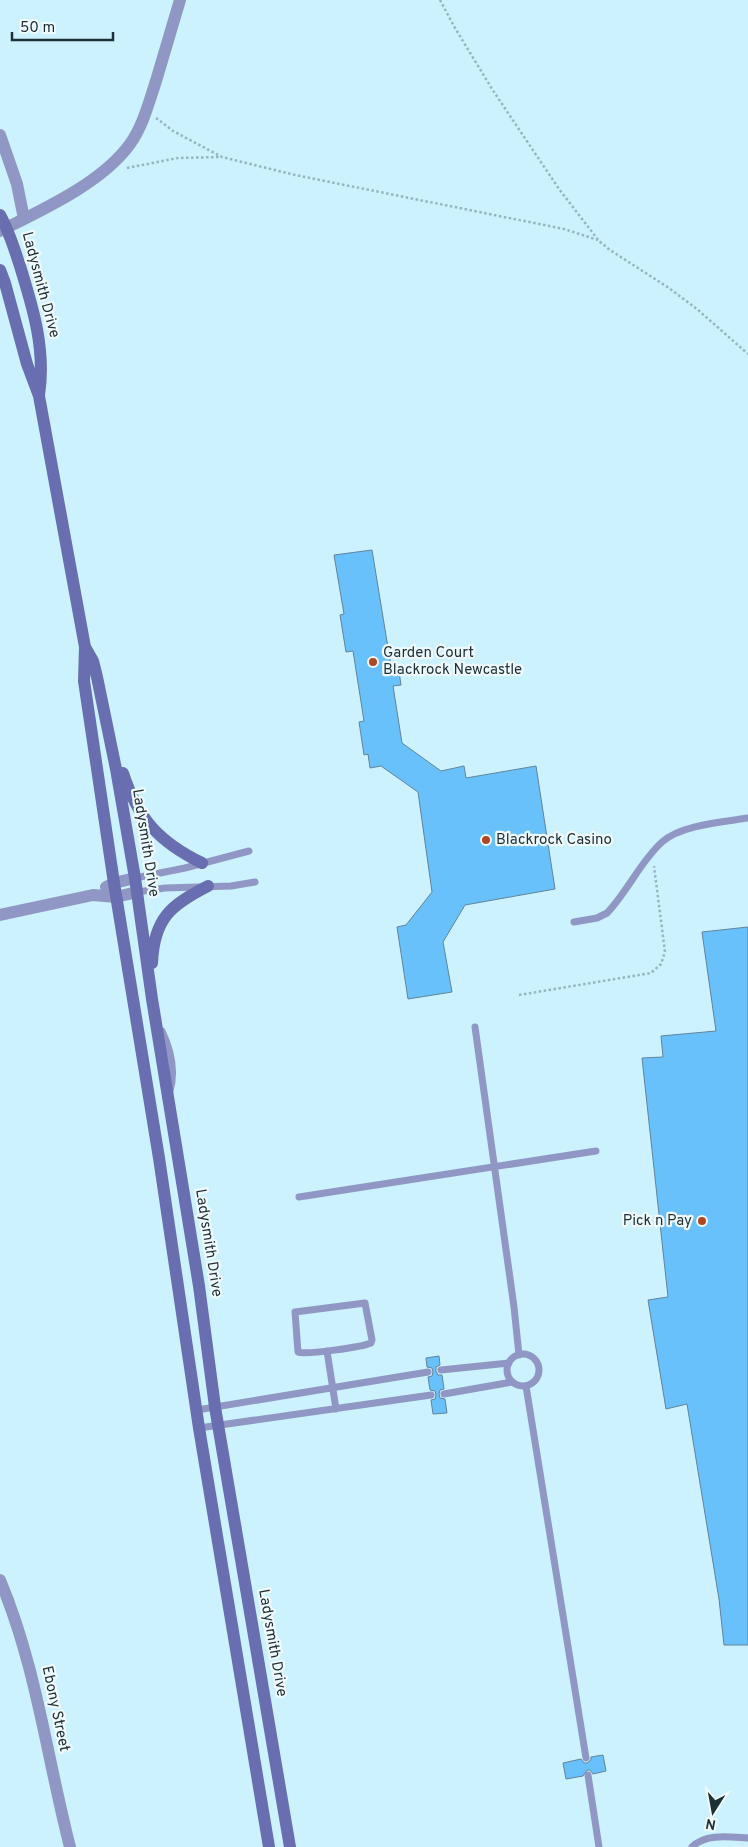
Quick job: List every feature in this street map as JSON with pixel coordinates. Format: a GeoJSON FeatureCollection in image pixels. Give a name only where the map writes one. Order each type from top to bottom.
{"type":"FeatureCollection","features":[{"type":"Feature","properties":{"kind":"street"},"geometry":{"type":"LineString","coordinates":[[4,229],[79,188],[102,173],[130,144],[147,109],[180,0]]}},
{"type":"Feature","properties":{"kind":"street"},"geometry":{"type":"LineString","coordinates":[[0,135],[17,184],[24,219]]}},
{"type":"Feature","properties":{"kind":"street","name":"Ladysmith Drive"},"geometry":{"type":"LineString","coordinates":[[0,215],[32,305],[40,344],[42,375],[39,396]]}},
{"type":"Feature","properties":{"kind":"street","name":"Ladysmith Drive"},"geometry":{"type":"LineString","coordinates":[[0,270],[27,364],[39,396],[85,647],[84,681],[116,897],[159,1158],[199,1428],[269,1847]]}},
{"type":"Feature","properties":{"kind":"street","name":"Ladysmith Drive"},"geometry":{"type":"LineString","coordinates":[[85,647],[93,661],[97,677],[135,878],[152,999],[199,1286],[215,1407],[290,1847]]}},
{"type":"Feature","properties":{"kind":"street"},"geometry":{"type":"LineString","coordinates":[[109,733],[128,788],[139,810],[150,825],[170,845],[202,863]]}},
{"type":"Feature","properties":{"kind":"street"},"geometry":{"type":"LineString","coordinates":[[93,895],[114,883],[135,878]]}},
{"type":"Feature","properties":{"kind":"street"},"geometry":{"type":"LineString","coordinates":[[152,999],[153,952],[156,932],[168,912],[184,899],[208,886]]}},
{"type":"Feature","properties":{"kind":"street"},"geometry":{"type":"LineString","coordinates":[[0,915],[93,895],[116,897],[137,892]]}},
{"type":"Feature","properties":{"kind":"street","name":"Ebony Street"},"geometry":{"type":"LineString","coordinates":[[0,1580],[23,1640],[70,1847]]}},
{"type":"Feature","properties":{"kind":"lane"},"geometry":{"type":"LineString","coordinates":[[574,922],[597,918],[608,913],[652,852],[663,841],[675,834],[701,826],[748,818]]}},
{"type":"Feature","properties":{"kind":"lane"},"geometry":{"type":"LineString","coordinates":[[135,878],[249,851]]}},
{"type":"Feature","properties":{"kind":"lane"},"geometry":{"type":"LineString","coordinates":[[137,892],[165,888],[231,886],[255,882]]}},
{"type":"Feature","properties":{"kind":"lane"},"geometry":{"type":"LineString","coordinates":[[475,1026],[519,1354]]}},
{"type":"Feature","properties":{"kind":"lane"},"geometry":{"type":"LineString","coordinates":[[299,1196],[494,1168],[596,1151]]}},
{"type":"Feature","properties":{"kind":"lane"},"geometry":{"type":"LineString","coordinates":[[365,1303],[371,1343],[327,1351],[302,1354],[298,1352],[294,1313],[296,1311],[365,1303]]}},
{"type":"Feature","properties":{"kind":"lane"},"geometry":{"type":"LineString","coordinates":[[327,1351],[336,1408]]}},
{"type":"Feature","properties":{"kind":"lane"},"geometry":{"type":"LineString","coordinates":[[441,1370],[508,1363],[519,1354],[524,1354],[534,1358],[539,1366],[536,1381],[526,1386],[516,1385],[507,1373],[508,1363]]}},
{"type":"Feature","properties":{"kind":"lane"},"geometry":{"type":"LineString","coordinates":[[197,1410],[428,1372]]}},
{"type":"Feature","properties":{"kind":"lane"},"geometry":{"type":"LineString","coordinates":[[444,1394],[512,1382]]}},
{"type":"Feature","properties":{"kind":"lane"},"geometry":{"type":"LineString","coordinates":[[526,1386],[586,1758]]}},
{"type":"Feature","properties":{"kind":"lane"},"geometry":{"type":"LineString","coordinates":[[199,1428],[431,1396]]}},
{"type":"Feature","properties":{"kind":"lane"},"geometry":{"type":"LineString","coordinates":[[588,1774],[599,1847]]}},
{"type":"Feature","properties":{"kind":"lane"},"geometry":{"type":"LineString","coordinates":[[692,1847],[697,1842],[708,1838],[748,1838]]}},
{"type":"Feature","properties":{"kind":"path"},"geometry":{"type":"LineString","coordinates":[[440,0],[454,28],[497,97],[559,189],[599,241],[676,293],[748,354]]}},
{"type":"Feature","properties":{"kind":"path"},"geometry":{"type":"LineString","coordinates":[[147,109],[173,131],[222,157],[295,175],[564,229],[599,241]]}},
{"type":"Feature","properties":{"kind":"path"},"geometry":{"type":"LineString","coordinates":[[102,173],[166,160],[222,157]]}},
{"type":"Feature","properties":{"kind":"path"},"geometry":{"type":"LineString","coordinates":[[519,995],[651,973],[661,964],[665,952],[664,937],[655,888],[652,852]]}},
{"type":"Feature","properties":{"kind":"building","name":"Blackrock Casino"},"geometry":{"type":"Polygon","coordinates":[[[372,550],[392,672],[399,671],[401,685],[393,686],[402,743],[441,771],[464,766],[466,778],[536,766],[555,889],[465,905],[443,942],[452,992],[408,999],[397,927],[406,925],[432,892],[418,792],[381,766],[370,768],[368,754],[364,755],[359,722],[364,721],[353,651],[346,652],[340,615],[344,614],[334,555],[372,550]]]}},
{"type":"Feature","properties":{"kind":"building"},"geometry":{"type":"Polygon","coordinates":[[[748,927],[748,1645],[724,1645],[719,1599],[687,1404],[666,1409],[648,1300],[668,1297],[642,1058],[663,1057],[661,1036],[716,1031],[702,932],[748,927]]]}},
{"type":"Feature","properties":{"kind":"building"},"geometry":{"type":"Polygon","coordinates":[[[439,1356],[440,1365],[436,1367],[436,1371],[438,1375],[442,1375],[444,1389],[440,1390],[439,1394],[440,1398],[445,1399],[447,1413],[433,1414],[431,1400],[435,1399],[436,1395],[435,1391],[430,1390],[428,1377],[432,1376],[433,1372],[432,1368],[427,1367],[426,1358],[439,1356]]]}},
{"type":"Feature","properties":{"kind":"building"},"geometry":{"type":"Polygon","coordinates":[[[603,1755],[606,1771],[593,1774],[590,1770],[587,1770],[583,1776],[566,1779],[563,1763],[581,1759],[584,1763],[587,1763],[591,1760],[591,1757],[603,1755]]]}},
{"type":"Feature","properties":{"kind":"place","name":"Garden Court Blackrock Newcastle"},"geometry":{"type":"Point","coordinates":[373,662]}},
{"type":"Feature","properties":{"kind":"place","name":"Blackrock Casino"},"geometry":{"type":"Point","coordinates":[486,840]}},
{"type":"Feature","properties":{"kind":"place","name":"Pick n Pay"},"geometry":{"type":"Point","coordinates":[702,1221]}}]}
